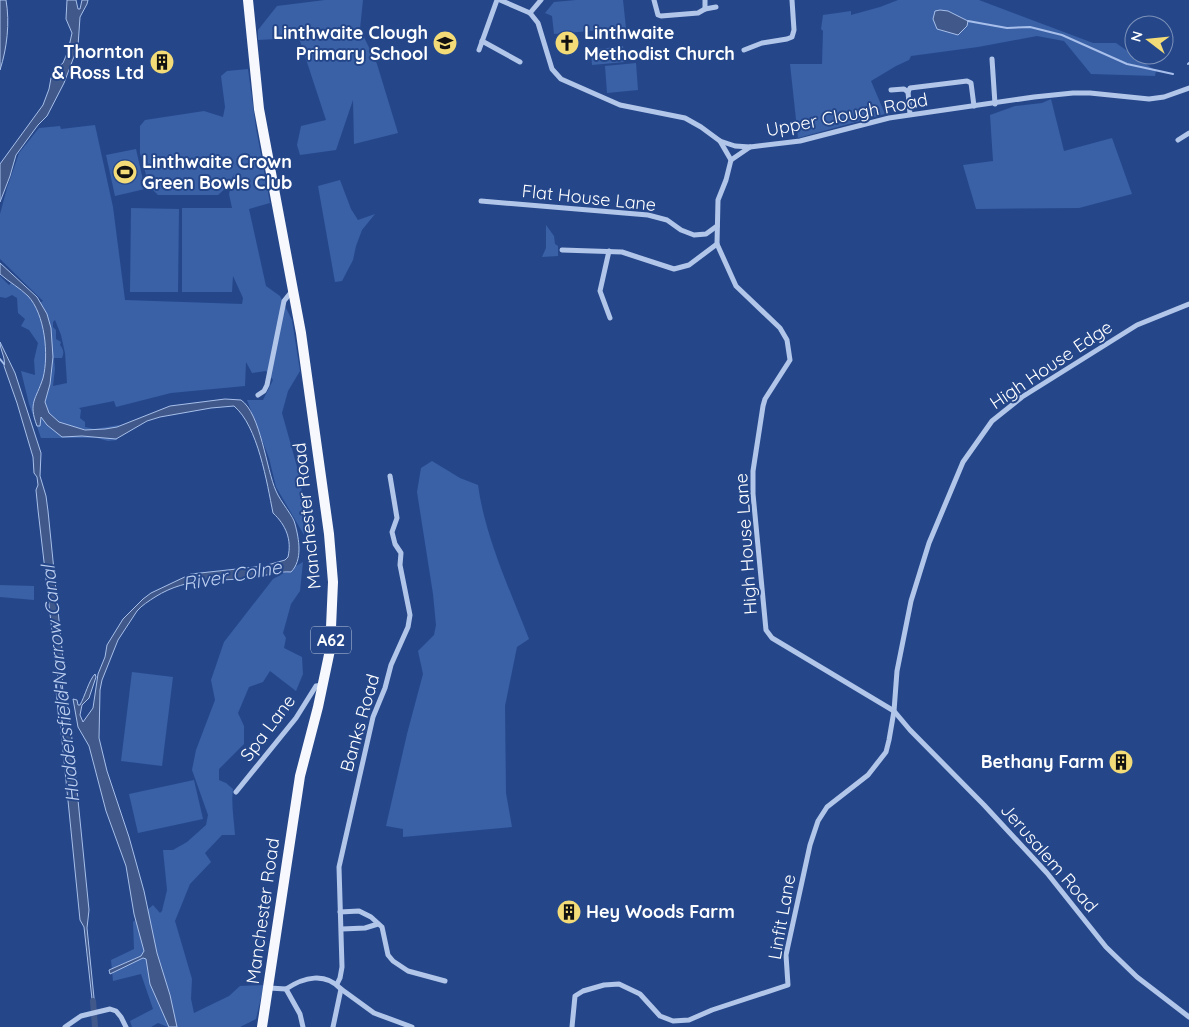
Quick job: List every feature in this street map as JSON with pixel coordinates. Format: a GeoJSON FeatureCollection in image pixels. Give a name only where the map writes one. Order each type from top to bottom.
{"type":"FeatureCollection","features":[{"type":"Feature","properties":{"kind":"main road","name":"Manchester Road"},"geometry":{"type":"LineString","coordinates":[[248,0],[259,109],[301,333],[328,524],[333,582],[330,650],[300,776],[262,1027]]}},
{"type":"Feature","properties":{"kind":"street"},"geometry":{"type":"LineString","coordinates":[[479,50],[498,0],[530,12],[538,22],[552,69],[561,78],[620,105],[685,118],[720,141],[731,160],[750,147]]}},
{"type":"Feature","properties":{"kind":"street"},"geometry":{"type":"LineString","coordinates":[[530,12],[541,0]]}},
{"type":"Feature","properties":{"kind":"street"},"geometry":{"type":"LineString","coordinates":[[654,0],[655,11],[661,16],[698,13],[705,9],[716,7]]}},
{"type":"Feature","properties":{"kind":"street"},"geometry":{"type":"LineString","coordinates":[[705,0],[705,9]]}},
{"type":"Feature","properties":{"kind":"street"},"geometry":{"type":"LineString","coordinates":[[744,50],[762,43],[792,37],[794,30],[792,0]]}},
{"type":"Feature","properties":{"kind":"street"},"geometry":{"type":"LineString","coordinates":[[482,41],[520,62]]}},
{"type":"Feature","properties":{"kind":"street"},"geometry":{"type":"LineString","coordinates":[[992,59],[995,104]]}},
{"type":"Feature","properties":{"kind":"street"},"geometry":{"type":"LineString","coordinates":[[910,114],[908,92],[910,88],[967,81],[972,83],[974,106]]}},
{"type":"Feature","properties":{"kind":"street","name":"Upper Clough Road"},"geometry":{"type":"LineString","coordinates":[[720,141],[734,146],[750,147],[800,141],[880,119],[910,114],[1073,93],[1149,98],[1164,97],[1189,88]]}},
{"type":"Feature","properties":{"kind":"street"},"geometry":{"type":"LineString","coordinates":[[891,90],[904,89],[908,92]]}},
{"type":"Feature","properties":{"kind":"street"},"geometry":{"type":"LineString","coordinates":[[1178,140],[1189,132]]}},
{"type":"Feature","properties":{"kind":"street","name":"High House Lane"},"geometry":{"type":"LineString","coordinates":[[731,160],[718,200],[718,244],[736,286],[780,328],[787,340],[790,360],[765,399],[753,471],[752,494],[766,630],[772,638],[894,711]]}},
{"type":"Feature","properties":{"kind":"street","name":"Flat House Lane"},"geometry":{"type":"LineString","coordinates":[[481,201],[648,215],[667,220],[681,230],[694,235],[706,234],[717,226]]}},
{"type":"Feature","properties":{"kind":"street"},"geometry":{"type":"LineString","coordinates":[[562,250],[622,252],[674,269],[689,266],[718,244]]}},
{"type":"Feature","properties":{"kind":"street"},"geometry":{"type":"LineString","coordinates":[[609,251],[600,291],[610,318]]}},
{"type":"Feature","properties":{"kind":"street"},"geometry":{"type":"LineString","coordinates":[[258,395],[264,391],[267,385],[284,302],[293,290]]}},
{"type":"Feature","properties":{"kind":"street","name":"High House Edge"},"geometry":{"type":"LineString","coordinates":[[894,711],[897,671],[911,601],[928,543],[963,462],[992,421],[1022,397],[1137,325],[1189,304]]}},
{"type":"Feature","properties":{"kind":"street","name":"Banks Road"},"geometry":{"type":"LineString","coordinates":[[333,1027],[342,967],[339,867],[373,717],[408,628],[409,621],[408,601],[400,565],[401,553],[395,544],[392,532],[397,518],[390,476]]}},
{"type":"Feature","properties":{"kind":"street","name":"Spa Lane"},"geometry":{"type":"LineString","coordinates":[[236,792],[296,718],[316,686],[323,684]]}},
{"type":"Feature","properties":{"kind":"street","name":"Jerusalem Road"},"geometry":{"type":"LineString","coordinates":[[894,711],[1047,873],[1112,953],[1137,977],[1189,1017]]}},
{"type":"Feature","properties":{"kind":"street","name":"Linfit Lane"},"geometry":{"type":"LineString","coordinates":[[572,1027],[576,996],[582,990],[604,985],[619,984],[640,994],[660,1016],[673,1021],[689,1020],[712,1010],[788,985],[786,955],[810,845],[818,821],[827,808],[868,775],[886,752],[894,711]]}},
{"type":"Feature","properties":{"kind":"street"},"geometry":{"type":"LineString","coordinates":[[340,912],[363,912],[382,927],[388,955],[393,961],[408,971],[445,981]]}},
{"type":"Feature","properties":{"kind":"street"},"geometry":{"type":"LineString","coordinates":[[342,930],[365,928],[378,924]]}},
{"type":"Feature","properties":{"kind":"street"},"geometry":{"type":"LineString","coordinates":[[269,988],[286,989],[310,978],[324,978],[331,980],[374,1013],[412,1027]]}},
{"type":"Feature","properties":{"kind":"street"},"geometry":{"type":"LineString","coordinates":[[286,989],[300,1014],[303,1027]]}},
{"type":"Feature","properties":{"kind":"street"},"geometry":{"type":"LineString","coordinates":[[65,1027],[81,1016],[110,1010],[116,1011],[126,1027]]}},
{"type":"Feature","properties":{"kind":"shaded area"},"geometry":{"type":"Polygon","coordinates":[[[325,0],[363,0],[360,29],[377,64],[398,133],[354,144],[353,100],[336,150],[300,155],[297,145],[301,126],[326,120],[298,35],[258,40],[258,30],[277,6],[325,0]]]}},
{"type":"Feature","properties":{"kind":"shaded area"},"geometry":{"type":"Polygon","coordinates":[[[623,0],[626,28],[554,34],[552,16],[545,13],[554,2],[623,0]]]}},
{"type":"Feature","properties":{"kind":"shaded area"},"geometry":{"type":"Polygon","coordinates":[[[898,0],[979,0],[1093,43],[1116,43],[1124,49],[1124,65],[1147,65],[1156,71],[1155,76],[1091,74],[1064,41],[1037,36],[978,47],[911,56],[909,60],[871,81],[885,114],[798,138],[790,64],[822,64],[823,31],[821,29],[823,15],[851,11],[851,15],[898,0]]]}},
{"type":"Feature","properties":{"kind":"shaded area"},"geometry":{"type":"Polygon","coordinates":[[[623,46],[625,62],[592,65],[591,50],[623,46]]]}},
{"type":"Feature","properties":{"kind":"shaded area"},"geometry":{"type":"Polygon","coordinates":[[[636,63],[638,90],[607,93],[605,66],[636,63]]]}},
{"type":"Feature","properties":{"kind":"shaded area"},"geometry":{"type":"Polygon","coordinates":[[[248,69],[256,128],[270,203],[249,209],[266,286],[280,296],[292,320],[300,371],[288,391],[282,413],[301,481],[304,535],[276,487],[269,458],[247,400],[263,400],[273,380],[266,371],[252,373],[246,362],[245,386],[171,393],[116,407],[114,401],[79,408],[81,410],[80,418],[85,422],[85,427],[94,429],[119,425],[117,440],[41,438],[29,404],[21,371],[35,375],[34,360],[38,343],[29,330],[21,326],[25,319],[18,313],[17,298],[12,295],[6,298],[0,297],[0,276],[9,285],[12,282],[37,304],[43,301],[0,259],[0,214],[19,153],[39,128],[60,126],[61,129],[95,125],[113,207],[125,300],[242,304],[243,298],[233,276],[232,292],[182,292],[182,208],[232,208],[229,194],[234,174],[228,186],[218,195],[158,195],[149,186],[140,153],[140,126],[145,120],[204,111],[223,117],[225,107],[221,76],[227,71],[248,69]],[[55,320],[53,327],[56,330],[56,339],[61,342],[60,345],[63,353],[62,358],[54,358],[53,386],[67,383],[65,353],[55,320]]]}},
{"type":"Feature","properties":{"kind":"shaded area"},"geometry":{"type":"Polygon","coordinates":[[[1051,99],[1064,151],[1112,138],[1132,194],[1079,208],[976,209],[963,165],[993,161],[990,115],[1015,106],[1042,103],[1051,99]]]}},
{"type":"Feature","properties":{"kind":"shaded area","name":"Linthwaite Crown Green Bowls Club"},"geometry":{"type":"Polygon","coordinates":[[[136,149],[145,189],[115,196],[106,155],[136,149]]]}},
{"type":"Feature","properties":{"kind":"shaded area"},"geometry":{"type":"Polygon","coordinates":[[[340,180],[351,209],[358,220],[375,214],[362,230],[353,260],[342,281],[335,282],[318,186],[340,180]]]}},
{"type":"Feature","properties":{"kind":"shaded area"},"geometry":{"type":"Polygon","coordinates":[[[131,208],[179,209],[178,292],[130,292],[131,208]]]}},
{"type":"Feature","properties":{"kind":"shaded area"},"geometry":{"type":"Polygon","coordinates":[[[546,225],[554,236],[555,244],[558,246],[558,256],[542,257],[546,248],[546,225]]]}},
{"type":"Feature","properties":{"kind":"shaded area"},"geometry":{"type":"Polygon","coordinates":[[[432,461],[460,478],[478,485],[481,505],[492,544],[529,639],[517,647],[505,706],[506,793],[512,827],[403,837],[403,829],[386,826],[423,674],[418,651],[434,635],[436,625],[417,492],[421,468],[432,461]]]}},
{"type":"Feature","properties":{"kind":"shaded area"},"geometry":{"type":"Polygon","coordinates":[[[303,562],[300,591],[291,604],[283,633],[286,638],[284,648],[302,657],[303,674],[296,691],[270,671],[263,682],[249,687],[238,713],[244,726],[244,744],[219,769],[219,780],[233,789],[232,806],[235,835],[222,835],[205,853],[211,862],[190,884],[175,921],[192,979],[191,999],[194,1013],[229,996],[240,986],[264,985],[256,1019],[240,1027],[168,1027],[158,1023],[151,1027],[132,1027],[130,1021],[153,1009],[141,974],[113,981],[111,960],[134,949],[133,922],[153,905],[160,913],[162,911],[167,890],[163,850],[173,850],[187,842],[206,825],[208,815],[192,770],[196,750],[215,700],[211,680],[224,642],[273,579],[303,562]]]}},
{"type":"Feature","properties":{"kind":"shaded area"},"geometry":{"type":"Polygon","coordinates":[[[0,585],[34,586],[34,600],[0,597],[0,585]]]}},
{"type":"Feature","properties":{"kind":"shaded area"},"geometry":{"type":"Polygon","coordinates":[[[132,672],[173,677],[162,766],[121,761],[132,672]]]}},
{"type":"Feature","properties":{"kind":"shaded area"},"geometry":{"type":"Polygon","coordinates":[[[194,780],[203,819],[138,833],[129,794],[194,780]]]}},
{"type":"Feature","properties":{"kind":"water"},"geometry":{"type":"Polygon","coordinates":[[[0,0],[6,0],[8,26],[0,70],[0,0]]]}},
{"type":"Feature","properties":{"kind":"water"},"geometry":{"type":"Polygon","coordinates":[[[67,0],[76,0],[78,9],[80,9],[82,0],[88,0],[80,17],[78,46],[64,83],[47,116],[16,155],[0,202],[0,164],[43,105],[51,78],[57,68],[63,63],[68,51],[72,33],[66,19],[67,0]]]}},
{"type":"Feature","properties":{"kind":"water"},"geometry":{"type":"Polygon","coordinates":[[[935,11],[948,11],[968,21],[967,26],[958,35],[937,29],[933,19],[935,11]]]}},
{"type":"Feature","properties":{"kind":"water","name":"River Colne"},"geometry":{"type":"Polygon","coordinates":[[[0,263],[37,297],[47,314],[51,328],[53,357],[50,384],[45,402],[49,413],[59,422],[85,430],[105,429],[117,427],[170,406],[225,399],[241,400],[254,417],[272,481],[294,521],[299,543],[299,555],[291,572],[180,585],[155,597],[137,611],[118,640],[102,680],[99,738],[107,771],[129,837],[144,891],[157,953],[170,995],[177,1027],[169,1027],[150,984],[146,959],[143,958],[110,974],[109,970],[141,956],[144,951],[134,914],[126,866],[106,811],[89,746],[78,727],[73,699],[77,700],[78,705],[80,705],[95,674],[96,677],[89,698],[82,705],[80,715],[83,722],[93,708],[98,674],[105,657],[107,645],[123,619],[143,599],[151,593],[191,574],[264,566],[285,560],[288,557],[289,551],[287,533],[273,513],[255,441],[242,415],[234,406],[160,417],[147,421],[116,439],[82,436],[62,437],[47,425],[41,417],[40,426],[37,426],[33,406],[43,378],[46,358],[42,324],[34,304],[28,296],[0,274],[0,263]]]}},
{"type":"Feature","properties":{"kind":"water"},"geometry":{"type":"Polygon","coordinates":[[[0,342],[15,373],[41,453],[40,476],[48,511],[64,672],[62,681],[65,715],[69,719],[71,730],[89,910],[87,928],[95,1008],[93,1008],[84,927],[80,920],[60,721],[63,710],[63,698],[57,674],[38,510],[37,477],[34,473],[33,457],[17,403],[4,366],[0,342]]]}},
{"type":"Feature","properties":{"kind":"waterway"},"geometry":{"type":"LineString","coordinates":[[968,21],[1007,28],[1030,27],[1062,35],[1127,64],[1173,74]]}},
{"type":"Feature","properties":{"kind":"waterway"},"geometry":{"type":"LineString","coordinates":[[0,359],[4,364]]}},
{"type":"Feature","properties":{"kind":"waterway"},"geometry":{"type":"LineString","coordinates":[[60,678],[56,685],[59,716],[62,718]]}},
{"type":"Feature","properties":{"kind":"waterway","name":"Huddersfield Narrow Canal"},"geometry":{"type":"LineString","coordinates":[[93,1001],[95,1027]]}},
{"type":"Feature","properties":{"kind":"place","name":"Linthwaite Clough Primary School"},"geometry":{"type":"Point","coordinates":[445,43]}},
{"type":"Feature","properties":{"kind":"place","name":"Linthwaite Methodist Church"},"geometry":{"type":"Point","coordinates":[567,43]}},
{"type":"Feature","properties":{"kind":"place","name":"Thornton & Ross Ltd"},"geometry":{"type":"Point","coordinates":[162,62]}},
{"type":"Feature","properties":{"kind":"place","name":"Linthwaite Crown Green Bowls Club"},"geometry":{"type":"Point","coordinates":[125,172]}},
{"type":"Feature","properties":{"kind":"place","name":"Bethany Farm"},"geometry":{"type":"Point","coordinates":[1121,762]}},
{"type":"Feature","properties":{"kind":"place","name":"Hey Woods Farm"},"geometry":{"type":"Point","coordinates":[569,912]}}]}
